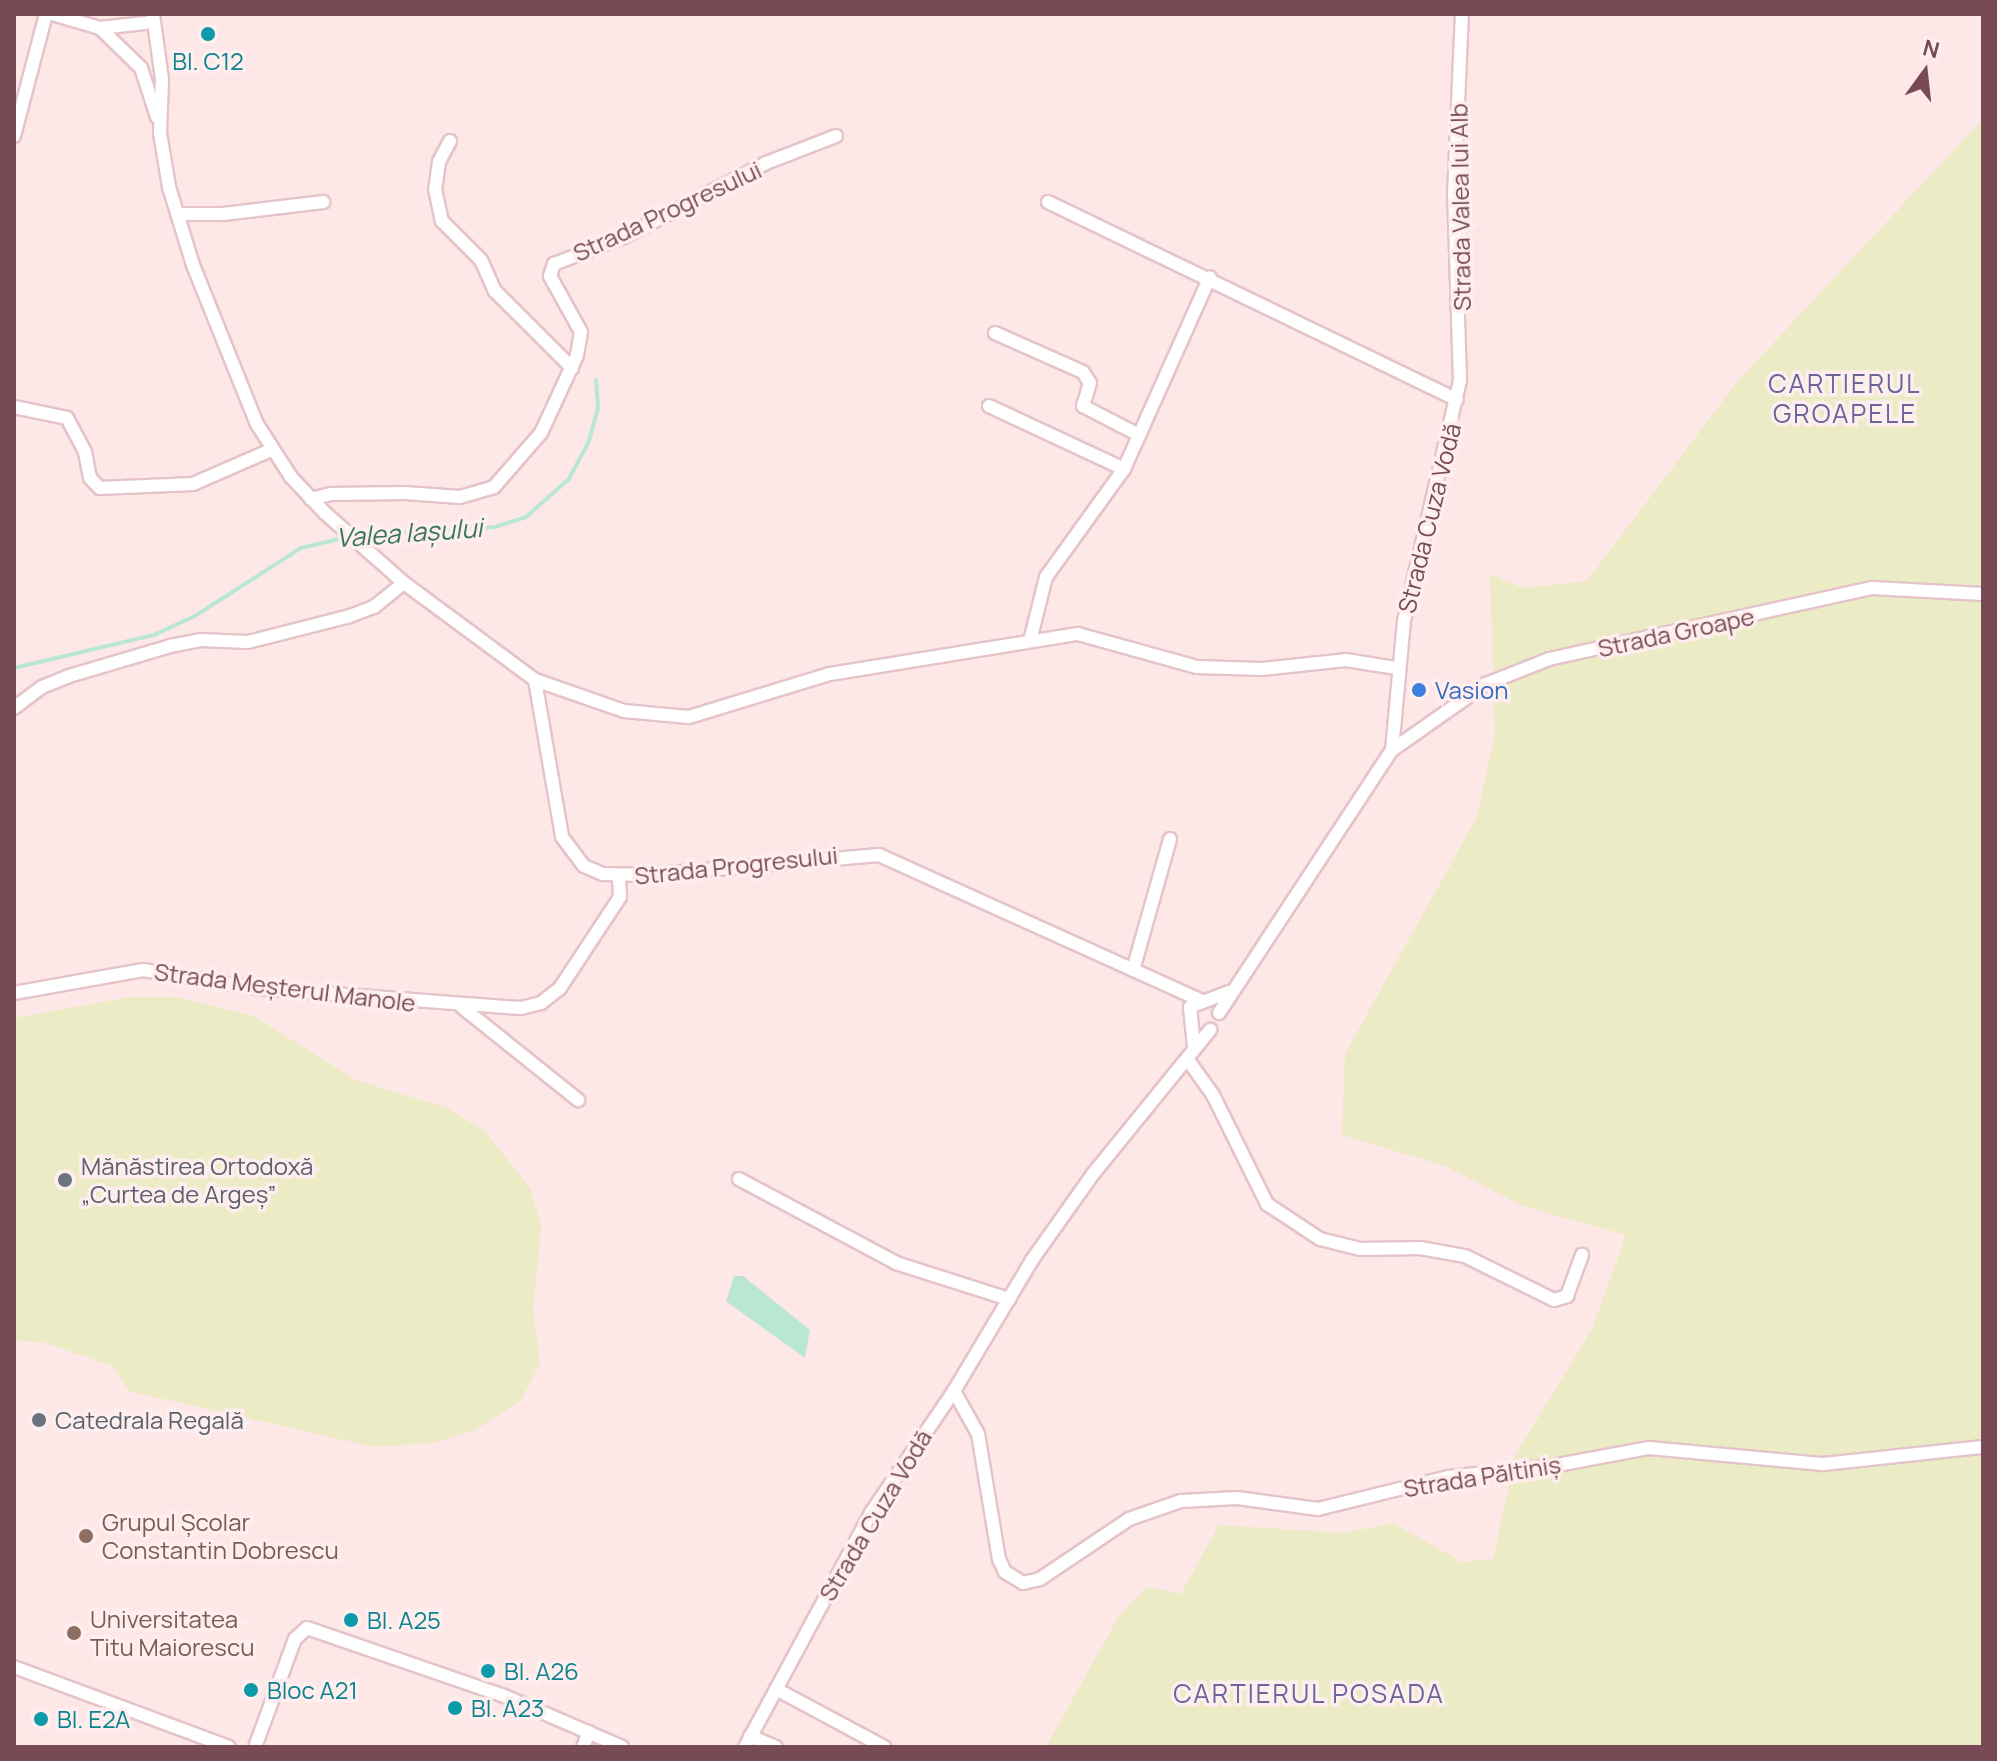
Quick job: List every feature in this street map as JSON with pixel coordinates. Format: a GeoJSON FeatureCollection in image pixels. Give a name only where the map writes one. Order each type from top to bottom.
{"type":"FeatureCollection","features":[{"type":"Feature","properties":{"kind":"street"},"geometry":{"type":"LineString","coordinates":[[14,136],[49,14],[100,28],[154,18],[162,80],[160,133]]}},
{"type":"Feature","properties":{"kind":"street","name":"Strada Valea lui Alb"},"geometry":{"type":"LineString","coordinates":[[1457,400],[1461,302],[1454,195],[1462,14]]}},
{"type":"Feature","properties":{"kind":"street"},"geometry":{"type":"LineString","coordinates":[[100,28],[141,68],[160,133],[177,214],[243,394],[271,450],[311,499],[404,583],[535,680],[624,711],[689,717],[830,674],[926,662],[1031,637],[1093,636],[1197,667],[1262,669],[1346,660],[1396,668]]}},
{"type":"Feature","properties":{"kind":"street","name":"Strada Progresului"},"geometry":{"type":"LineString","coordinates":[[311,499],[331,494],[405,493],[460,497],[494,487],[541,433],[572,368],[581,332],[550,276],[554,264],[624,237],[766,163],[836,136]]}},
{"type":"Feature","properties":{"kind":"street"},"geometry":{"type":"LineString","coordinates":[[450,141],[439,162],[435,189],[442,221],[481,260],[495,291],[572,368]]}},
{"type":"Feature","properties":{"kind":"street"},"geometry":{"type":"LineString","coordinates":[[177,214],[223,214],[323,202]]}},
{"type":"Feature","properties":{"kind":"street","name":"Strada Cuza Vodă"},"geometry":{"type":"LineString","coordinates":[[1048,202],[1210,277],[1457,400],[1413,572],[1396,668],[1392,750]]}},
{"type":"Feature","properties":{"kind":"street"},"geometry":{"type":"LineString","coordinates":[[1031,637],[1046,577],[1124,469],[1210,277]]}},
{"type":"Feature","properties":{"kind":"street"},"geometry":{"type":"LineString","coordinates":[[995,333],[1083,372],[1090,383],[1083,406],[1139,435]]}},
{"type":"Feature","properties":{"kind":"street"},"geometry":{"type":"LineString","coordinates":[[989,406],[1124,469]]}},
{"type":"Feature","properties":{"kind":"street"},"geometry":{"type":"LineString","coordinates":[[14,407],[67,418],[85,452],[90,478],[100,488],[193,484],[271,450]]}},
{"type":"Feature","properties":{"kind":"street"},"geometry":{"type":"LineString","coordinates":[[14,708],[55,682],[170,646],[200,640],[248,642],[350,616],[374,607],[404,583]]}},
{"type":"Feature","properties":{"kind":"street","name":"Strada Groape"},"geometry":{"type":"LineString","coordinates":[[1392,750],[1486,684],[1549,659],[1872,588],[1983,594]]}},
{"type":"Feature","properties":{"kind":"street","name":"Strada Progresului"},"geometry":{"type":"LineString","coordinates":[[535,680],[562,837],[584,866],[619,876],[879,855],[1173,990],[1206,1001]]}},
{"type":"Feature","properties":{"kind":"street"},"geometry":{"type":"LineString","coordinates":[[1206,1001],[1219,1013],[1229,992],[1392,750]]}},
{"type":"Feature","properties":{"kind":"street"},"geometry":{"type":"LineString","coordinates":[[1133,970],[1170,839]]}},
{"type":"Feature","properties":{"kind":"street","name":"Strada Meșterul Manole"},"geometry":{"type":"LineString","coordinates":[[14,993],[143,970],[254,988],[462,1006],[521,1008],[552,997],[620,897],[619,876]]}},
{"type":"Feature","properties":{"kind":"street"},"geometry":{"type":"LineString","coordinates":[[1173,990],[1188,1014],[1194,1047]]}},
{"type":"Feature","properties":{"kind":"street"},"geometry":{"type":"LineString","coordinates":[[1188,1014],[1206,1001],[1229,992]]}},
{"type":"Feature","properties":{"kind":"street"},"geometry":{"type":"LineString","coordinates":[[462,1006],[578,1100]]}},
{"type":"Feature","properties":{"kind":"street","name":"Strada Cuza Vodă"},"geometry":{"type":"LineString","coordinates":[[776,1747],[748,1741],[871,1513],[954,1391],[1009,1299],[1093,1174],[1188,1060],[1219,1013]]}},
{"type":"Feature","properties":{"kind":"street"},"geometry":{"type":"LineString","coordinates":[[1192,1027],[1210,1030]]}},
{"type":"Feature","properties":{"kind":"street"},"geometry":{"type":"LineString","coordinates":[[1188,1060],[1213,1095],[1267,1204],[1320,1239],[1360,1249],[1420,1248],[1465,1256],[1554,1300],[1567,1296],[1582,1255]]}},
{"type":"Feature","properties":{"kind":"street"},"geometry":{"type":"LineString","coordinates":[[739,1179],[896,1263],[1009,1299]]}},
{"type":"Feature","properties":{"kind":"street","name":"Strada Păltiniș"},"geometry":{"type":"LineString","coordinates":[[954,1391],[978,1434],[999,1559],[1005,1572],[1023,1583],[1040,1579],[1129,1519],[1181,1501],[1237,1498],[1318,1509],[1448,1477],[1649,1448],[1823,1464],[1983,1447]]}},
{"type":"Feature","properties":{"kind":"street"},"geometry":{"type":"LineString","coordinates":[[255,1747],[295,1639],[307,1628],[502,1695],[622,1747]]}},
{"type":"Feature","properties":{"kind":"street"},"geometry":{"type":"LineString","coordinates":[[14,1667],[229,1747]]}},
{"type":"Feature","properties":{"kind":"street"},"geometry":{"type":"LineString","coordinates":[[776,1689],[884,1747]]}},
{"type":"Feature","properties":{"kind":"street"},"geometry":{"type":"LineString","coordinates":[[583,1747],[589,1732]]}},
{"type":"Feature","properties":{"kind":"shaded area"},"geometry":{"type":"Polygon","coordinates":[[[1983,119],[1983,1747],[1046,1747],[1119,1616],[1147,1587],[1181,1594],[1219,1525],[1344,1533],[1393,1523],[1462,1562],[1493,1559],[1516,1454],[1592,1329],[1626,1235],[1523,1206],[1445,1166],[1342,1135],[1345,1054],[1477,817],[1495,733],[1490,574],[1523,588],[1587,581],[1737,382],[1983,119]]]}},
{"type":"Feature","properties":{"kind":"shaded area"},"geometry":{"type":"Polygon","coordinates":[[[129,997],[177,997],[254,1016],[356,1080],[447,1108],[484,1130],[530,1188],[541,1226],[533,1311],[540,1363],[521,1400],[474,1431],[431,1443],[374,1447],[129,1391],[113,1366],[42,1342],[14,1340],[14,1018],[129,997]]]}},
{"type":"Feature","properties":{"kind":"shaded area"},"geometry":{"type":"Polygon","coordinates":[[[734,1276],[743,1276],[810,1330],[805,1358],[726,1301],[734,1276]]]}},
{"type":"Feature","properties":{"kind":"waterway","name":"Valea Iașului"},"geometry":{"type":"LineString","coordinates":[[357,536],[495,527],[526,517],[569,479],[589,441],[598,407],[596,380]]}},
{"type":"Feature","properties":{"kind":"waterway","name":"Valea Iașului"},"geometry":{"type":"LineString","coordinates":[[14,668],[154,635],[195,616],[301,548],[348,537]]}},
{"type":"Feature","properties":{"kind":"place","name":"Bl. C12"},"geometry":{"type":"Point","coordinates":[208,34]}},
{"type":"Feature","properties":{"kind":"place","name":"Vasion"},"geometry":{"type":"Point","coordinates":[1419,690]}},
{"type":"Feature","properties":{"kind":"place","name":"Mănăstirea Ortodoxă „Curtea de Argeș”"},"geometry":{"type":"Point","coordinates":[65,1180]}},
{"type":"Feature","properties":{"kind":"place","name":"Catedrala Regală"},"geometry":{"type":"Point","coordinates":[39,1420]}},
{"type":"Feature","properties":{"kind":"place","name":"Grupul Școlar Constantin Dobrescu"},"geometry":{"type":"Point","coordinates":[86,1536]}},
{"type":"Feature","properties":{"kind":"place","name":"Bl. A25"},"geometry":{"type":"Point","coordinates":[351,1620]}},
{"type":"Feature","properties":{"kind":"place","name":"Universitatea Titu Maiorescu"},"geometry":{"type":"Point","coordinates":[74,1633]}},
{"type":"Feature","properties":{"kind":"place","name":"Bl. A26"},"geometry":{"type":"Point","coordinates":[488,1671]}},
{"type":"Feature","properties":{"kind":"place","name":"Bloc A21"},"geometry":{"type":"Point","coordinates":[251,1690]}},
{"type":"Feature","properties":{"kind":"place","name":"Bl. A23"},"geometry":{"type":"Point","coordinates":[455,1708]}},
{"type":"Feature","properties":{"kind":"place","name":"Bl. E2A"},"geometry":{"type":"Point","coordinates":[41,1719]}},
{"type":"Feature","properties":{"kind":"district","name":"CARTIERUL GROAPELE"},"geometry":{"type":"Point","coordinates":[1845,399]}},
{"type":"Feature","properties":{"kind":"district","name":"CARTIERUL POSADA"},"geometry":{"type":"Point","coordinates":[1309,1694]}}]}
